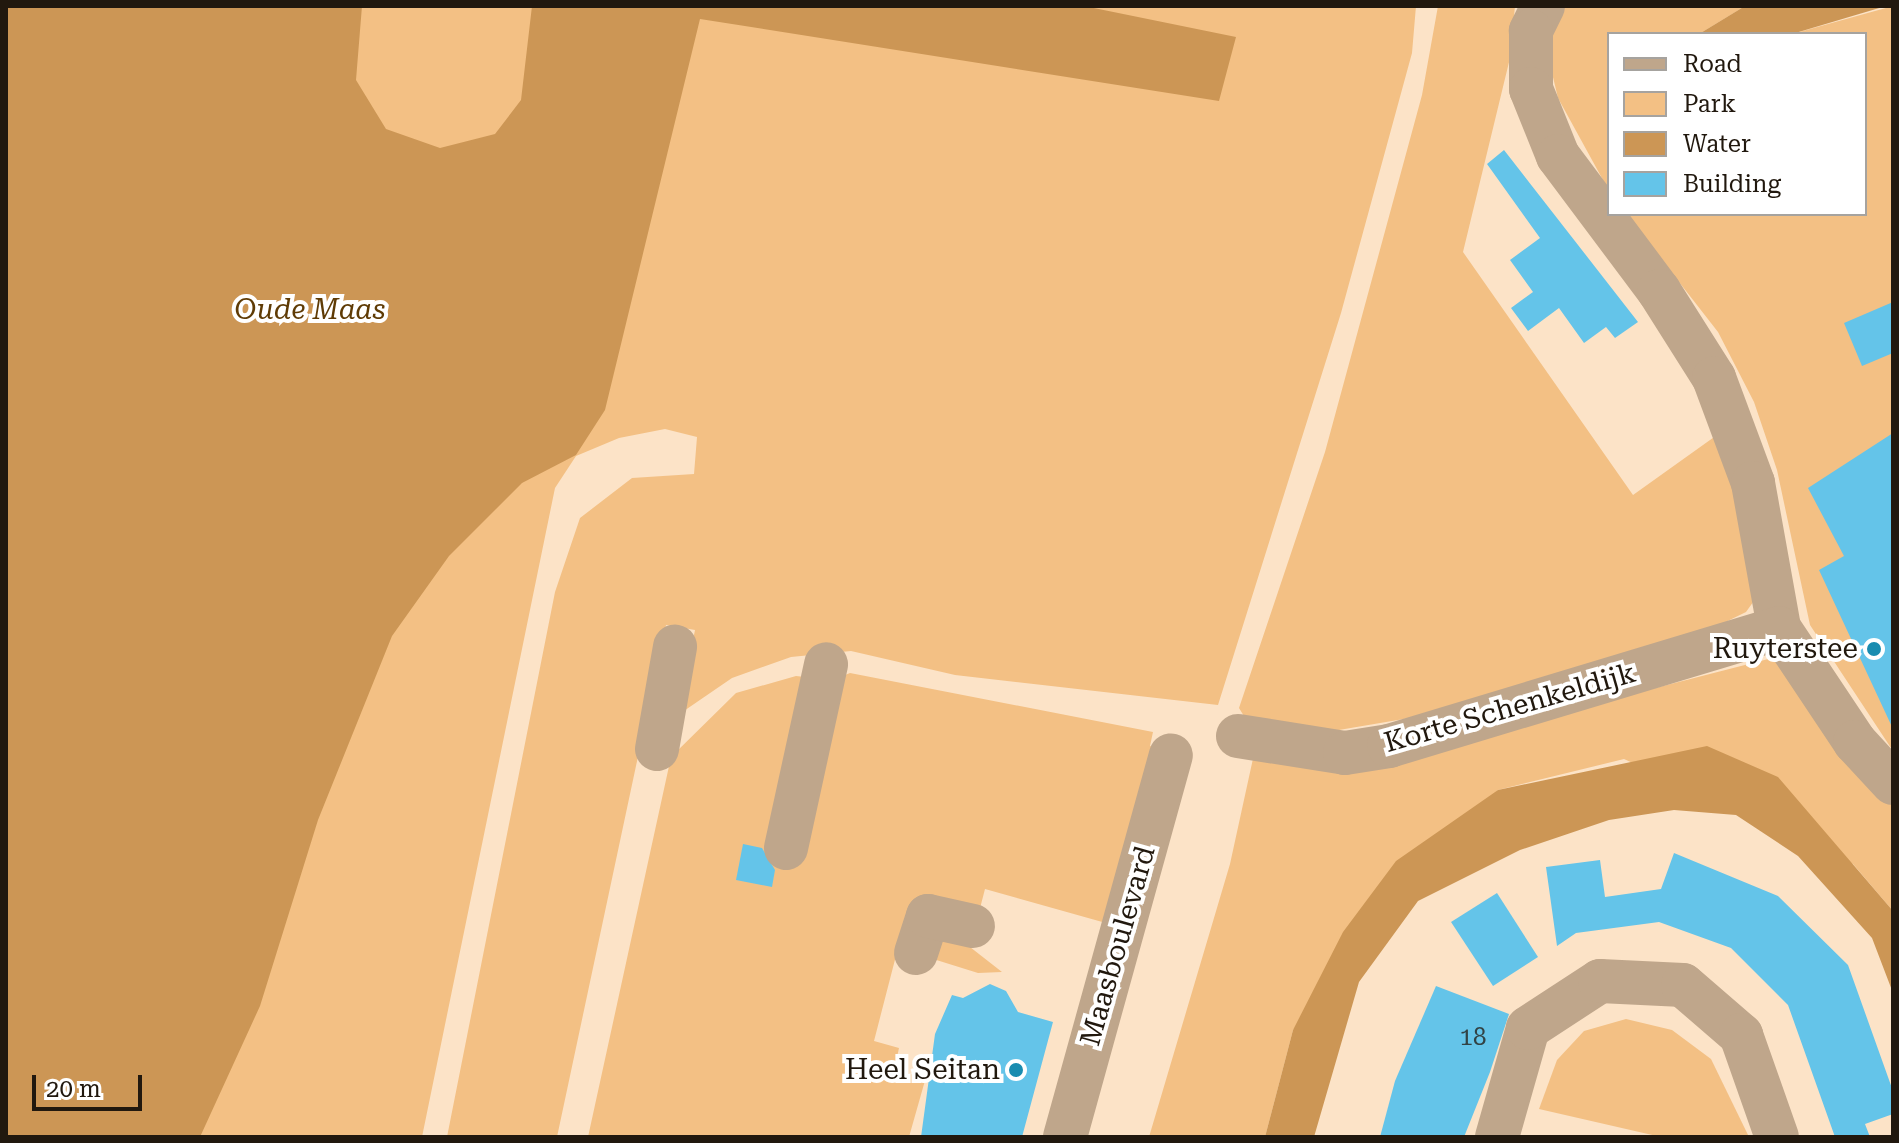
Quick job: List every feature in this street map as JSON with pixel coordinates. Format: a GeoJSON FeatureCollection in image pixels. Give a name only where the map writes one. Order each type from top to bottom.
{"type":"FeatureCollection","features":[{"type":"Feature","properties":{"kind":"street"},"geometry":{"type":"LineString","coordinates":[[1543,6],[1531,31],[1531,89],[1558,156],[1714,378],[1753,483],[1779,628],[1855,742],[1893,783]]}},
{"type":"Feature","properties":{"kind":"street","name":"Korte Schenkeldijk"},"geometry":{"type":"LineString","coordinates":[[1238,736],[1345,753],[1389,746],[1779,628]]}},
{"type":"Feature","properties":{"kind":"street"},"geometry":{"type":"LineString","coordinates":[[657,749],[675,647]]}},
{"type":"Feature","properties":{"kind":"street"},"geometry":{"type":"LineString","coordinates":[[786,848],[826,664]]}},
{"type":"Feature","properties":{"kind":"street","name":"Maasboulevard"},"geometry":{"type":"LineString","coordinates":[[1065,1137],[1171,755]]}},
{"type":"Feature","properties":{"kind":"street"},"geometry":{"type":"LineString","coordinates":[[916,953],[928,916],[973,926]]}},
{"type":"Feature","properties":{"kind":"street"},"geometry":{"type":"LineString","coordinates":[[1497,1137],[1528,1028],[1600,981],[1683,985],[1741,1035],[1777,1137]]}},
{"type":"Feature","properties":{"kind":"green space","name":"Oude Maas"},"geometry":{"type":"Polygon","coordinates":[[[6,6],[1416,6],[1412,53],[1341,313],[1218,705],[955,675],[851,651],[791,657],[732,678],[678,715],[695,630],[666,625],[557,1137],[447,1137],[555,592],[580,518],[632,478],[694,474],[697,437],[665,429],[619,438],[576,456],[555,488],[422,1137],[6,1137],[6,6]]]}},
{"type":"Feature","properties":{"kind":"green space"},"geometry":{"type":"Polygon","coordinates":[[[1438,6],[1515,6],[1510,58],[1463,252],[1633,495],[1724,430],[1761,591],[1746,612],[1699,635],[1445,712],[1333,731],[1247,721],[1239,708],[1325,452],[1422,95],[1438,6]]]}},
{"type":"Feature","properties":{"kind":"green space"},"geometry":{"type":"Polygon","coordinates":[[[1562,6],[1745,6],[1702,32],[1607,32],[1607,187],[1558,98],[1547,52],[1562,6]]]}},
{"type":"Feature","properties":{"kind":"green space"},"geometry":{"type":"Polygon","coordinates":[[[1893,6],[1893,751],[1810,625],[1777,470],[1754,402],[1718,332],[1628,216],[1867,216],[1867,32],[1799,32],[1893,6]]]}},
{"type":"Feature","properties":{"kind":"green space"},"geometry":{"type":"Polygon","coordinates":[[[1776,657],[1893,793],[1893,911],[1853,864],[1624,759],[1498,790],[1293,1030],[1265,1137],[1149,1137],[1230,864],[1254,754],[1628,695],[1776,657]]]}},
{"type":"Feature","properties":{"kind":"green space"},"geometry":{"type":"Polygon","coordinates":[[[850,673],[1153,732],[1150,746],[1157,748],[1113,925],[985,889],[970,947],[1002,972],[978,973],[898,948],[874,1041],[899,1048],[894,1071],[926,1077],[909,1137],[588,1137],[671,757],[736,693],[796,676],[833,680],[850,673]]]}},
{"type":"Feature","properties":{"kind":"green space"},"geometry":{"type":"Polygon","coordinates":[[[1626,1019],[1672,1030],[1711,1059],[1749,1137],[1661,1137],[1539,1109],[1557,1060],[1584,1031],[1626,1019]]]}},
{"type":"Feature","properties":{"kind":"water","name":"Oude Maas"},"geometry":{"type":"Polygon","coordinates":[[[6,6],[362,6],[356,80],[386,129],[440,148],[495,134],[521,100],[532,6],[1084,6],[1236,37],[1219,101],[700,19],[605,410],[576,455],[522,483],[449,556],[392,636],[318,820],[260,1006],[200,1137],[6,1137],[6,6]]]}},
{"type":"Feature","properties":{"kind":"water"},"geometry":{"type":"Polygon","coordinates":[[[1745,6],[1886,6],[1799,32],[1702,32],[1745,6]]]}},
{"type":"Feature","properties":{"kind":"water"},"geometry":{"type":"Polygon","coordinates":[[[1707,746],[1778,777],[1893,911],[1893,993],[1872,938],[1798,856],[1736,815],[1674,810],[1609,820],[1520,850],[1418,901],[1359,982],[1314,1137],[1265,1137],[1293,1030],[1343,932],[1396,861],[1498,790],[1707,746]]]}},
{"type":"Feature","properties":{"kind":"building"},"geometry":{"type":"Polygon","coordinates":[[[1504,150],[1638,322],[1615,338],[1606,327],[1584,343],[1559,308],[1528,331],[1511,308],[1533,292],[1510,260],[1540,238],[1487,164],[1504,150]]]}},
{"type":"Feature","properties":{"kind":"building"},"geometry":{"type":"Polygon","coordinates":[[[1893,302],[1893,353],[1862,366],[1844,323],[1893,302]]]}},
{"type":"Feature","properties":{"kind":"building","name":"Ruyterstee"},"geometry":{"type":"Polygon","coordinates":[[[1893,433],[1893,729],[1819,570],[1844,556],[1808,488],[1893,433]]]}},
{"type":"Feature","properties":{"kind":"building"},"geometry":{"type":"Polygon","coordinates":[[[743,844],[762,848],[775,870],[772,887],[736,880],[743,844]]]}},
{"type":"Feature","properties":{"kind":"building"},"geometry":{"type":"Polygon","coordinates":[[[1674,853],[1778,896],[1848,965],[1893,1091],[1893,1114],[1865,1124],[1870,1137],[1835,1137],[1788,1005],[1731,948],[1659,922],[1576,933],[1557,946],[1546,867],[1600,860],[1605,897],[1661,889],[1674,853]]]}},
{"type":"Feature","properties":{"kind":"building"},"geometry":{"type":"Polygon","coordinates":[[[1497,893],[1538,957],[1493,986],[1451,922],[1497,893]]]}},
{"type":"Feature","properties":{"kind":"building"},"geometry":{"type":"Polygon","coordinates":[[[990,984],[1006,991],[1018,1012],[1053,1022],[1022,1137],[921,1137],[935,1034],[952,995],[963,998],[990,984]]]}},
{"type":"Feature","properties":{"kind":"building"},"geometry":{"type":"Polygon","coordinates":[[[1436,986],[1509,1014],[1490,1072],[1464,1137],[1380,1137],[1395,1081],[1436,986]]]}},
{"type":"Feature","properties":{"kind":"place","name":"Ruyterstee"},"geometry":{"type":"Point","coordinates":[1874,649]}},
{"type":"Feature","properties":{"kind":"place","name":"Heel Seitan"},"geometry":{"type":"Point","coordinates":[1016,1070]}}]}
